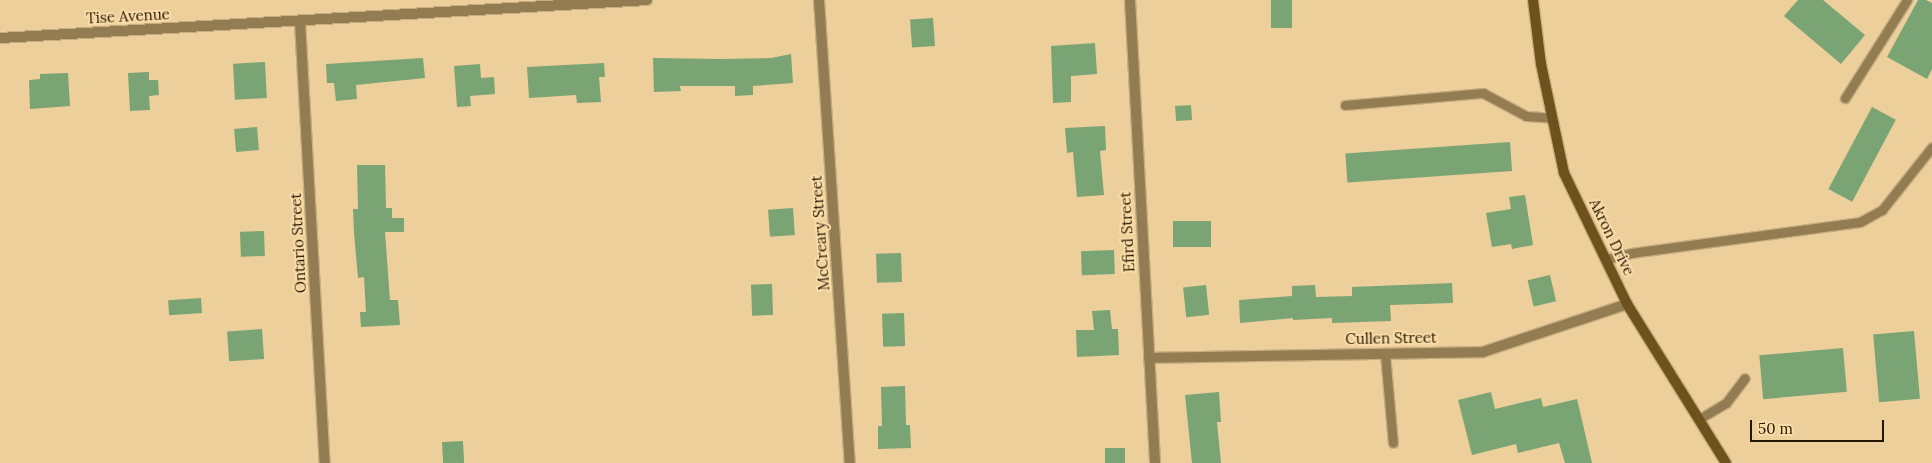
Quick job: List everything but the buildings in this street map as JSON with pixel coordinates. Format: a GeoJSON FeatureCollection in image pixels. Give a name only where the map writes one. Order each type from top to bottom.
{"type":"FeatureCollection","features":[{"type":"Feature","properties":{"kind":"main road","name":"Akron Drive"},"geometry":{"type":"LineString","coordinates":[[1533,0],[1541,64],[1564,173],[1627,304],[1726,463]]}},
{"type":"Feature","properties":{"kind":"street","name":"Tise Avenue"},"geometry":{"type":"LineString","coordinates":[[0,38],[300,22],[647,0]]}},
{"type":"Feature","properties":{"kind":"street","name":"McCreary Street"},"geometry":{"type":"LineString","coordinates":[[819,0],[850,463]]}},
{"type":"Feature","properties":{"kind":"street","name":"Efird Street"},"geometry":{"type":"LineString","coordinates":[[1130,0],[1155,463]]}},
{"type":"Feature","properties":{"kind":"street","name":"Ontario Street"},"geometry":{"type":"LineString","coordinates":[[300,22],[325,463]]}},
{"type":"Feature","properties":{"kind":"street","name":"Cullen Street"},"geometry":{"type":"LineString","coordinates":[[1149,358],[1483,352],[1627,304]]}},
{"type":"Feature","properties":{"kind":"lane"},"geometry":{"type":"LineString","coordinates":[[1845,98],[1907,0]]}},
{"type":"Feature","properties":{"kind":"lane"},"geometry":{"type":"LineString","coordinates":[[1345,106],[1483,93],[1526,116],[1552,118]]}},
{"type":"Feature","properties":{"kind":"lane"},"geometry":{"type":"LineString","coordinates":[[1606,259],[1631,253],[1865,220],[1882,210],[1932,147]]}},
{"type":"Feature","properties":{"kind":"lane"},"geometry":{"type":"LineString","coordinates":[[1385,354],[1392,443]]}},
{"type":"Feature","properties":{"kind":"lane"},"geometry":{"type":"LineString","coordinates":[[1699,419],[1726,403],[1745,378]]}}]}
